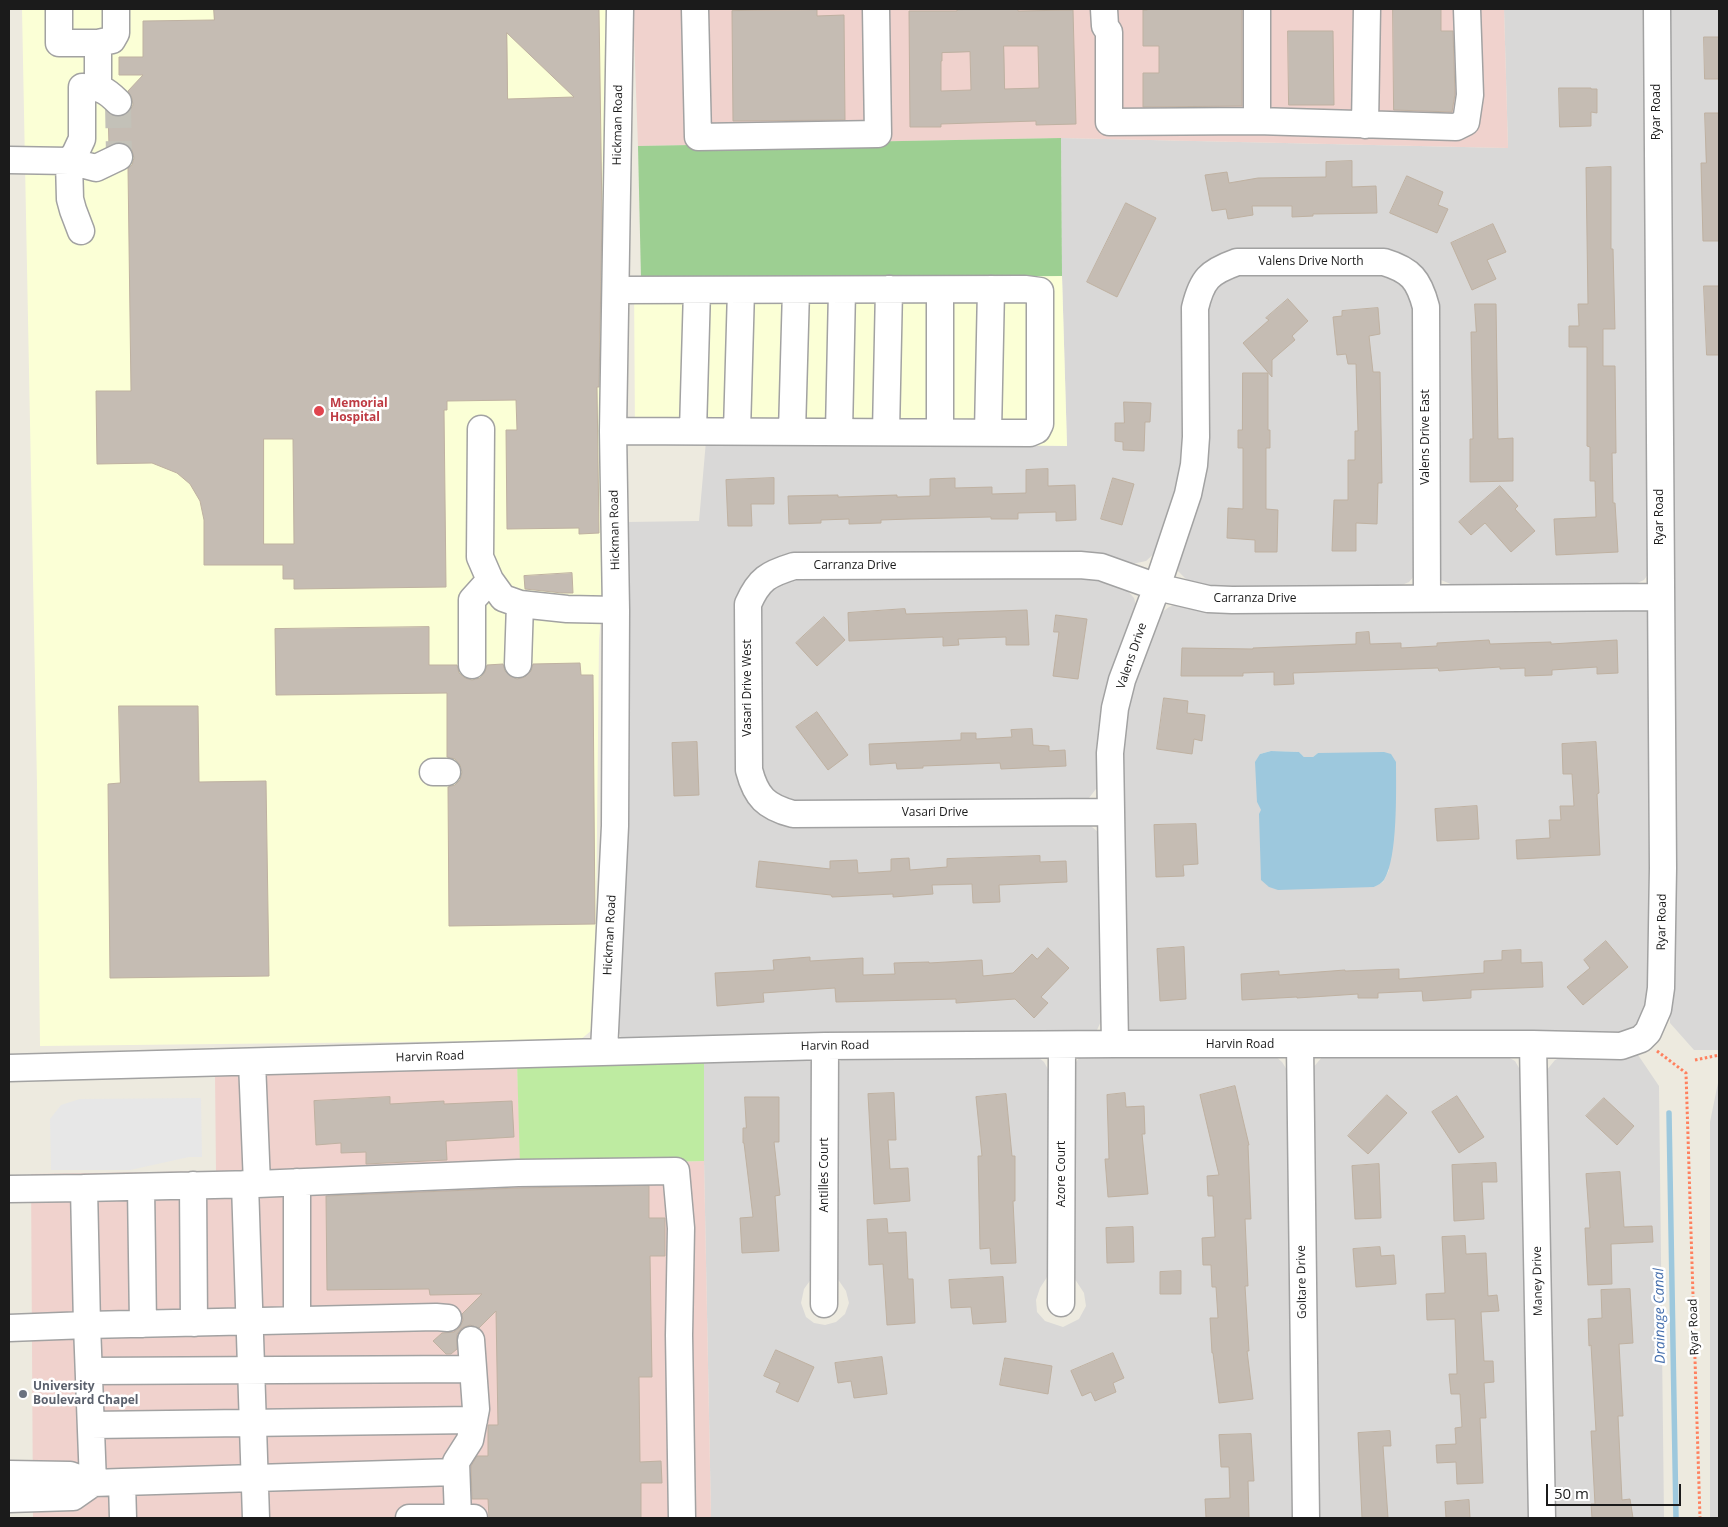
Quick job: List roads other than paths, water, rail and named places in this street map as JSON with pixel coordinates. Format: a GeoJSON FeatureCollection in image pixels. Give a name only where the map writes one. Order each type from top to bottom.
{"type":"FeatureCollection","features":[{"type":"Feature","properties":{"kind":"street"},"geometry":{"type":"LineString","coordinates":[[59,9],[59,43],[98,43],[112,40],[116,34],[116,9]]}},
{"type":"Feature","properties":{"kind":"street","name":"Hickman Road"},"geometry":{"type":"LineString","coordinates":[[604,1051],[615,826],[605,784],[616,610],[613,431],[620,9]]}},
{"type":"Feature","properties":{"kind":"street"},"geometry":{"type":"LineString","coordinates":[[695,9],[698,137],[878,134],[876,9]]}},
{"type":"Feature","properties":{"kind":"street"},"geometry":{"type":"LineString","coordinates":[[1104,9],[1105,26],[1109,32],[1109,122],[1257,121],[1456,127],[1466,122],[1470,95],[1467,9]]}},
{"type":"Feature","properties":{"kind":"street"},"geometry":{"type":"LineString","coordinates":[[1257,9],[1257,121]]}},
{"type":"Feature","properties":{"kind":"street"},"geometry":{"type":"LineString","coordinates":[[1365,125],[1368,9]]}},
{"type":"Feature","properties":{"kind":"street","name":"Ryar Road"},"geometry":{"type":"LineString","coordinates":[[1647,1032],[1658,1009],[1661,970],[1662,868],[1657,9]]}},
{"type":"Feature","properties":{"kind":"street"},"geometry":{"type":"LineString","coordinates":[[81,231],[72,210],[70,199],[69,161],[75,154],[82,139],[82,87],[108,94],[98,43]]}},
{"type":"Feature","properties":{"kind":"street"},"geometry":{"type":"LineString","coordinates":[[9,160],[69,161],[96,168],[119,157]]}},
{"type":"Feature","properties":{"kind":"street","name":"Valens Drive North"},"geometry":{"type":"LineString","coordinates":[[1207,278],[1220,268],[1237,262],[1384,262],[1402,267],[1414,279]]}},
{"type":"Feature","properties":{"kind":"street","name":"Valens Drive"},"geometry":{"type":"LineString","coordinates":[[1115,1044],[1110,753],[1115,708],[1122,680],[1157,587],[1188,494],[1194,465],[1196,437],[1195,308],[1199,291],[1207,278]]}},
{"type":"Feature","properties":{"kind":"street","name":"Valens Drive East"},"geometry":{"type":"LineString","coordinates":[[1414,279],[1422,289],[1426,307],[1426,598]]}},
{"type":"Feature","properties":{"kind":"street"},"geometry":{"type":"LineString","coordinates":[[988,432],[991,289]]}},
{"type":"Feature","properties":{"kind":"street"},"geometry":{"type":"LineString","coordinates":[[613,431],[1030,433],[1037,430],[1040,424],[1040,291],[1024,289],[616,290]]}},
{"type":"Feature","properties":{"kind":"street"},"geometry":{"type":"LineString","coordinates":[[693,431],[697,290]]}},
{"type":"Feature","properties":{"kind":"street"},"geometry":{"type":"LineString","coordinates":[[737,431],[741,290]]}},
{"type":"Feature","properties":{"kind":"street"},"geometry":{"type":"LineString","coordinates":[[792,432],[796,290]]}},
{"type":"Feature","properties":{"kind":"street"},"geometry":{"type":"LineString","coordinates":[[839,432],[842,290]]}},
{"type":"Feature","properties":{"kind":"street"},"geometry":{"type":"LineString","coordinates":[[886,432],[890,290]]}},
{"type":"Feature","properties":{"kind":"street"},"geometry":{"type":"LineString","coordinates":[[940,290],[940,432]]}},
{"type":"Feature","properties":{"kind":"street"},"geometry":{"type":"LineString","coordinates":[[481,429],[480,557],[490,580],[503,598],[520,604],[566,609],[616,610]]}},
{"type":"Feature","properties":{"kind":"street","name":"Carranza Drive"},"geometry":{"type":"LineString","coordinates":[[765,577],[794,566],[1080,565],[1101,567],[1157,587],[1208,598],[1232,600],[1661,596]]}},
{"type":"Feature","properties":{"kind":"street","name":"Vasari Drive West"},"geometry":{"type":"LineString","coordinates":[[764,800],[753,786],[749,770],[748,604],[755,588],[765,577]]}},
{"type":"Feature","properties":{"kind":"street"},"geometry":{"type":"LineString","coordinates":[[472,665],[472,600],[490,580]]}},
{"type":"Feature","properties":{"kind":"street"},"geometry":{"type":"LineString","coordinates":[[518,664],[520,604]]}},
{"type":"Feature","properties":{"kind":"street","name":"Vasari Drive"},"geometry":{"type":"LineString","coordinates":[[764,800],[775,810],[793,814],[1111,812]]}},
{"type":"Feature","properties":{"kind":"street","name":"Harvin Road"},"geometry":{"type":"LineString","coordinates":[[9,1068],[825,1046],[1534,1044],[1621,1046],[1647,1032]]}},
{"type":"Feature","properties":{"kind":"street","name":"Maney Drive"},"geometry":{"type":"LineString","coordinates":[[1534,1044],[1542,1518]]}},
{"type":"Feature","properties":{"kind":"street","name":"Azore Court"},"geometry":{"type":"LineString","coordinates":[[1061,1303],[1062,1045]]}},
{"type":"Feature","properties":{"kind":"street","name":"Goltare Drive"},"geometry":{"type":"LineString","coordinates":[[1300,1045],[1306,1518]]}},
{"type":"Feature","properties":{"kind":"street","name":"Antilles Court"},"geometry":{"type":"LineString","coordinates":[[824,1304],[825,1046]]}},
{"type":"Feature","properties":{"kind":"street"},"geometry":{"type":"LineString","coordinates":[[252,1062],[249,1322],[256,1518]]}},
{"type":"Feature","properties":{"kind":"street"},"geometry":{"type":"LineString","coordinates":[[9,1189],[251,1184],[518,1173],[676,1171],[681,1228],[679,1334],[682,1518]]}},
{"type":"Feature","properties":{"kind":"street"},"geometry":{"type":"LineString","coordinates":[[297,1182],[297,1320]]}},
{"type":"Feature","properties":{"kind":"street"},"geometry":{"type":"LineString","coordinates":[[193,1185],[194,1323]]}},
{"type":"Feature","properties":{"kind":"street"},"geometry":{"type":"LineString","coordinates":[[141,1186],[143,1324]]}},
{"type":"Feature","properties":{"kind":"street"},"geometry":{"type":"LineString","coordinates":[[84,1188],[87,1325],[94,1483]]}},
{"type":"Feature","properties":{"kind":"street"},"geometry":{"type":"LineString","coordinates":[[9,1328],[448,1318]]}},
{"type":"Feature","properties":{"kind":"street"},"geometry":{"type":"LineString","coordinates":[[409,1518],[466,1518],[456,1472],[456,1462],[470,1440],[476,1409],[471,1340]]}},
{"type":"Feature","properties":{"kind":"street"},"geometry":{"type":"LineString","coordinates":[[89,1371],[473,1368]]}},
{"type":"Feature","properties":{"kind":"street"},"geometry":{"type":"LineString","coordinates":[[91,1426],[474,1420]]}},
{"type":"Feature","properties":{"kind":"street"},"geometry":{"type":"LineString","coordinates":[[9,1474],[70,1474],[94,1483],[456,1472]]}},
{"type":"Feature","properties":{"kind":"street"},"geometry":{"type":"LineString","coordinates":[[122,1482],[123,1518]]}},
{"type":"Feature","properties":{"kind":"street"},"geometry":{"type":"LineString","coordinates":[[9,1499],[72,1497],[94,1483]]}},
{"type":"Feature","properties":{"kind":"water"},"geometry":{"type":"Polygon","coordinates":[[[1271,751],[1299,752],[1304,757],[1313,757],[1318,753],[1384,752],[1391,754],[1396,762],[1394,840],[1389,870],[1382,882],[1374,887],[1278,890],[1269,887],[1261,880],[1259,814],[1261,810],[1257,802],[1255,762],[1260,754],[1271,751]]]}},
{"type":"Feature","properties":{"kind":"waterway","name":"Drainage Canal"},"geometry":{"type":"LineString","coordinates":[[1669,1113],[1676,1518]]}},
{"type":"Feature","properties":{"kind":"tunnel"},"geometry":{"type":"LineString","coordinates":[[118,102],[119,157]]}},
{"type":"Feature","properties":{"kind":"place","name":"Memorial Hospital"},"geometry":{"type":"Point","coordinates":[319,411]}},
{"type":"Feature","properties":{"kind":"place","name":"University Boulevard Chapel"},"geometry":{"type":"Point","coordinates":[23,1394]}}]}
